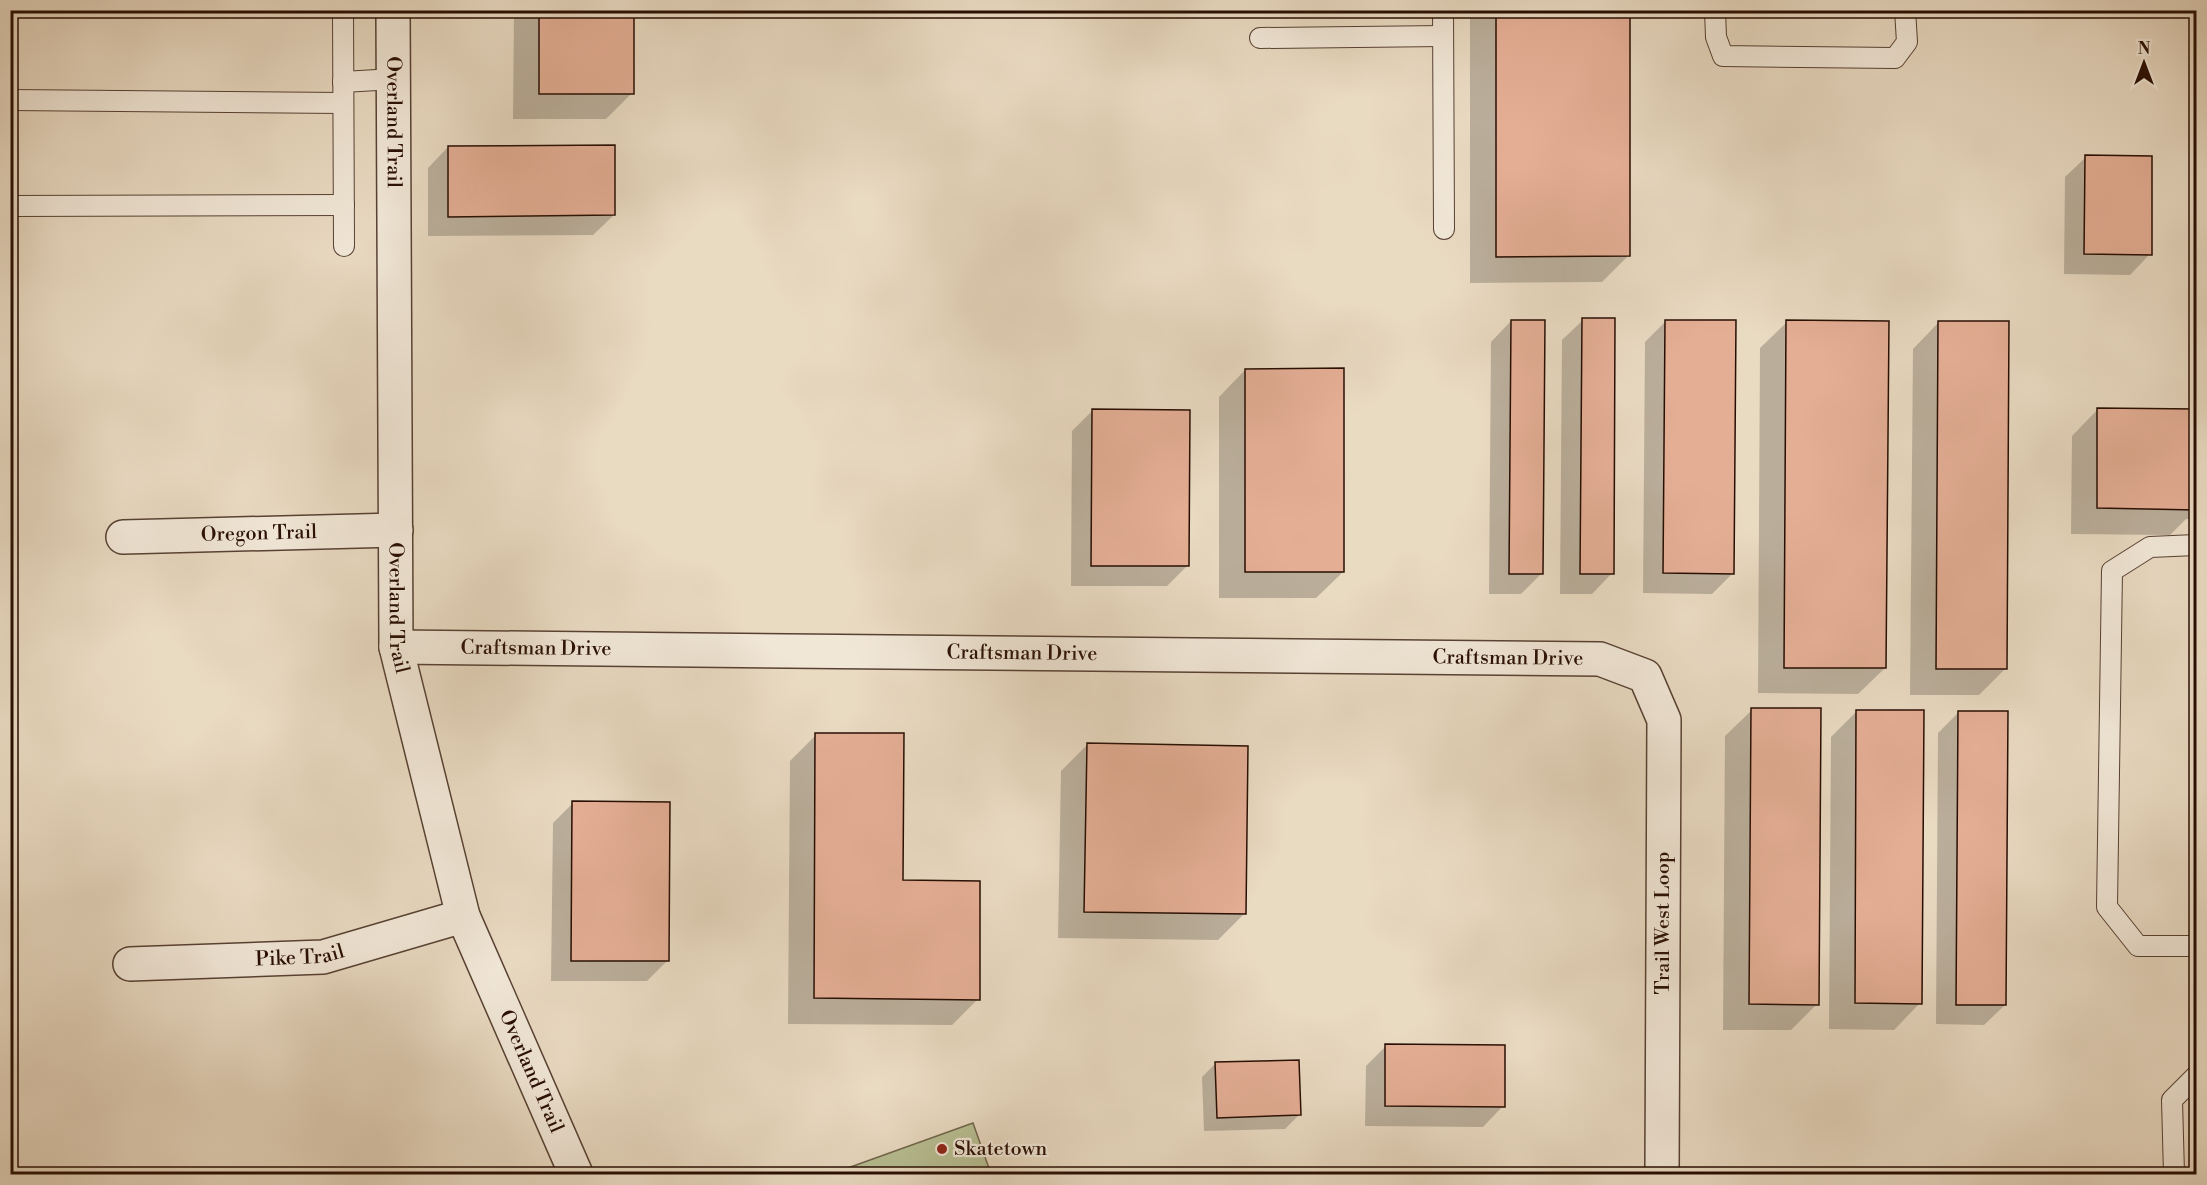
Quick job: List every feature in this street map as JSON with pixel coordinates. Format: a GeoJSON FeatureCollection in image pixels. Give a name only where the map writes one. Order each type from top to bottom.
{"type":"FeatureCollection","features":[{"type":"Feature","properties":{"kind":"street","name":"Overland Trail"},"geometry":{"type":"LineString","coordinates":[[393,10],[396,647],[463,916],[576,1174]]}},
{"type":"Feature","properties":{"kind":"street","name":"Oregon Trail"},"geometry":{"type":"LineString","coordinates":[[123,537],[396,530]]}},
{"type":"Feature","properties":{"kind":"street","name":"Craftsman Drive"},"geometry":{"type":"LineString","coordinates":[[396,647],[1600,659],[1645,676]]}},
{"type":"Feature","properties":{"kind":"street","name":"Trail West Loop"},"geometry":{"type":"LineString","coordinates":[[1645,676],[1664,720],[1662,1174]]}},
{"type":"Feature","properties":{"kind":"street","name":"Pike Trail"},"geometry":{"type":"LineString","coordinates":[[130,964],[323,957],[463,916]]}},
{"type":"Feature","properties":{"kind":"lane"},"geometry":{"type":"LineString","coordinates":[[343,10],[344,246]]}},
{"type":"Feature","properties":{"kind":"lane"},"geometry":{"type":"LineString","coordinates":[[1443,10],[1444,229]]}},
{"type":"Feature","properties":{"kind":"lane"},"geometry":{"type":"LineString","coordinates":[[1715,10],[1716,38],[1724,56],[1895,58],[1907,42],[1905,10]]}},
{"type":"Feature","properties":{"kind":"lane"},"geometry":{"type":"LineString","coordinates":[[1260,38],[1443,36]]}},
{"type":"Feature","properties":{"kind":"lane"},"geometry":{"type":"LineString","coordinates":[[343,82],[394,80]]}},
{"type":"Feature","properties":{"kind":"lane"},"geometry":{"type":"LineString","coordinates":[[10,100],[343,103]]}},
{"type":"Feature","properties":{"kind":"lane"},"geometry":{"type":"LineString","coordinates":[[10,206],[344,205]]}},
{"type":"Feature","properties":{"kind":"lane"},"geometry":{"type":"LineString","coordinates":[[2196,545],[2150,548],[2112,571],[2107,907],[2138,946],[2196,946]]}},
{"type":"Feature","properties":{"kind":"lane"},"geometry":{"type":"LineString","coordinates":[[2174,1174],[2172,1100],[2196,1076]]}},
{"type":"Feature","properties":{"kind":"green space","name":"Skatetown"},"geometry":{"type":"Polygon","coordinates":[[[973,1123],[991,1174],[831,1174],[973,1123]]]}},
{"type":"Feature","properties":{"kind":"building"},"geometry":{"type":"Polygon","coordinates":[[[539,10],[634,10],[634,94],[539,94],[539,10]]]}},
{"type":"Feature","properties":{"kind":"building"},"geometry":{"type":"Polygon","coordinates":[[[1496,10],[1630,10],[1630,256],[1496,257],[1496,10]]]}},
{"type":"Feature","properties":{"kind":"building"},"geometry":{"type":"Polygon","coordinates":[[[615,145],[615,215],[448,217],[448,146],[615,145]]]}},
{"type":"Feature","properties":{"kind":"building"},"geometry":{"type":"Polygon","coordinates":[[[2085,155],[2152,156],[2152,255],[2084,254],[2085,155]]]}},
{"type":"Feature","properties":{"kind":"building"},"geometry":{"type":"Polygon","coordinates":[[[1582,318],[1615,318],[1614,574],[1580,574],[1582,318]]]}},
{"type":"Feature","properties":{"kind":"building"},"geometry":{"type":"Polygon","coordinates":[[[1511,320],[1545,320],[1543,574],[1509,574],[1511,320]]]}},
{"type":"Feature","properties":{"kind":"building"},"geometry":{"type":"Polygon","coordinates":[[[1665,320],[1736,320],[1734,574],[1663,573],[1665,320]]]}},
{"type":"Feature","properties":{"kind":"building"},"geometry":{"type":"Polygon","coordinates":[[[1786,320],[1889,321],[1886,668],[1784,668],[1786,320]]]}},
{"type":"Feature","properties":{"kind":"building"},"geometry":{"type":"Polygon","coordinates":[[[1938,321],[2009,321],[2007,669],[1936,669],[1938,321]]]}},
{"type":"Feature","properties":{"kind":"building"},"geometry":{"type":"Polygon","coordinates":[[[1344,368],[1344,572],[1245,572],[1245,369],[1344,368]]]}},
{"type":"Feature","properties":{"kind":"building"},"geometry":{"type":"Polygon","coordinates":[[[2097,408],[2196,409],[2196,510],[2097,508],[2097,408]]]}},
{"type":"Feature","properties":{"kind":"building"},"geometry":{"type":"Polygon","coordinates":[[[1092,409],[1190,410],[1189,566],[1091,566],[1092,409]]]}},
{"type":"Feature","properties":{"kind":"building"},"geometry":{"type":"Polygon","coordinates":[[[1751,708],[1821,708],[1819,1005],[1749,1004],[1751,708]]]}},
{"type":"Feature","properties":{"kind":"building"},"geometry":{"type":"Polygon","coordinates":[[[1856,710],[1924,710],[1922,1004],[1855,1003],[1856,710]]]}},
{"type":"Feature","properties":{"kind":"building"},"geometry":{"type":"Polygon","coordinates":[[[1958,711],[2008,711],[2006,1005],[1956,1005],[1958,711]]]}},
{"type":"Feature","properties":{"kind":"building"},"geometry":{"type":"Polygon","coordinates":[[[815,733],[904,733],[903,880],[980,881],[980,1000],[814,998],[815,733]]]}},
{"type":"Feature","properties":{"kind":"building"},"geometry":{"type":"Polygon","coordinates":[[[1087,743],[1248,746],[1246,914],[1084,912],[1087,743]]]}},
{"type":"Feature","properties":{"kind":"building"},"geometry":{"type":"Polygon","coordinates":[[[572,801],[670,802],[669,961],[571,961],[572,801]]]}},
{"type":"Feature","properties":{"kind":"building"},"geometry":{"type":"Polygon","coordinates":[[[1385,1044],[1505,1045],[1505,1107],[1385,1106],[1385,1044]]]}},
{"type":"Feature","properties":{"kind":"building"},"geometry":{"type":"Polygon","coordinates":[[[1299,1060],[1301,1115],[1217,1118],[1215,1062],[1299,1060]]]}},
{"type":"Feature","properties":{"kind":"place","name":"Skatetown"},"geometry":{"type":"Point","coordinates":[942,1149]}}]}
